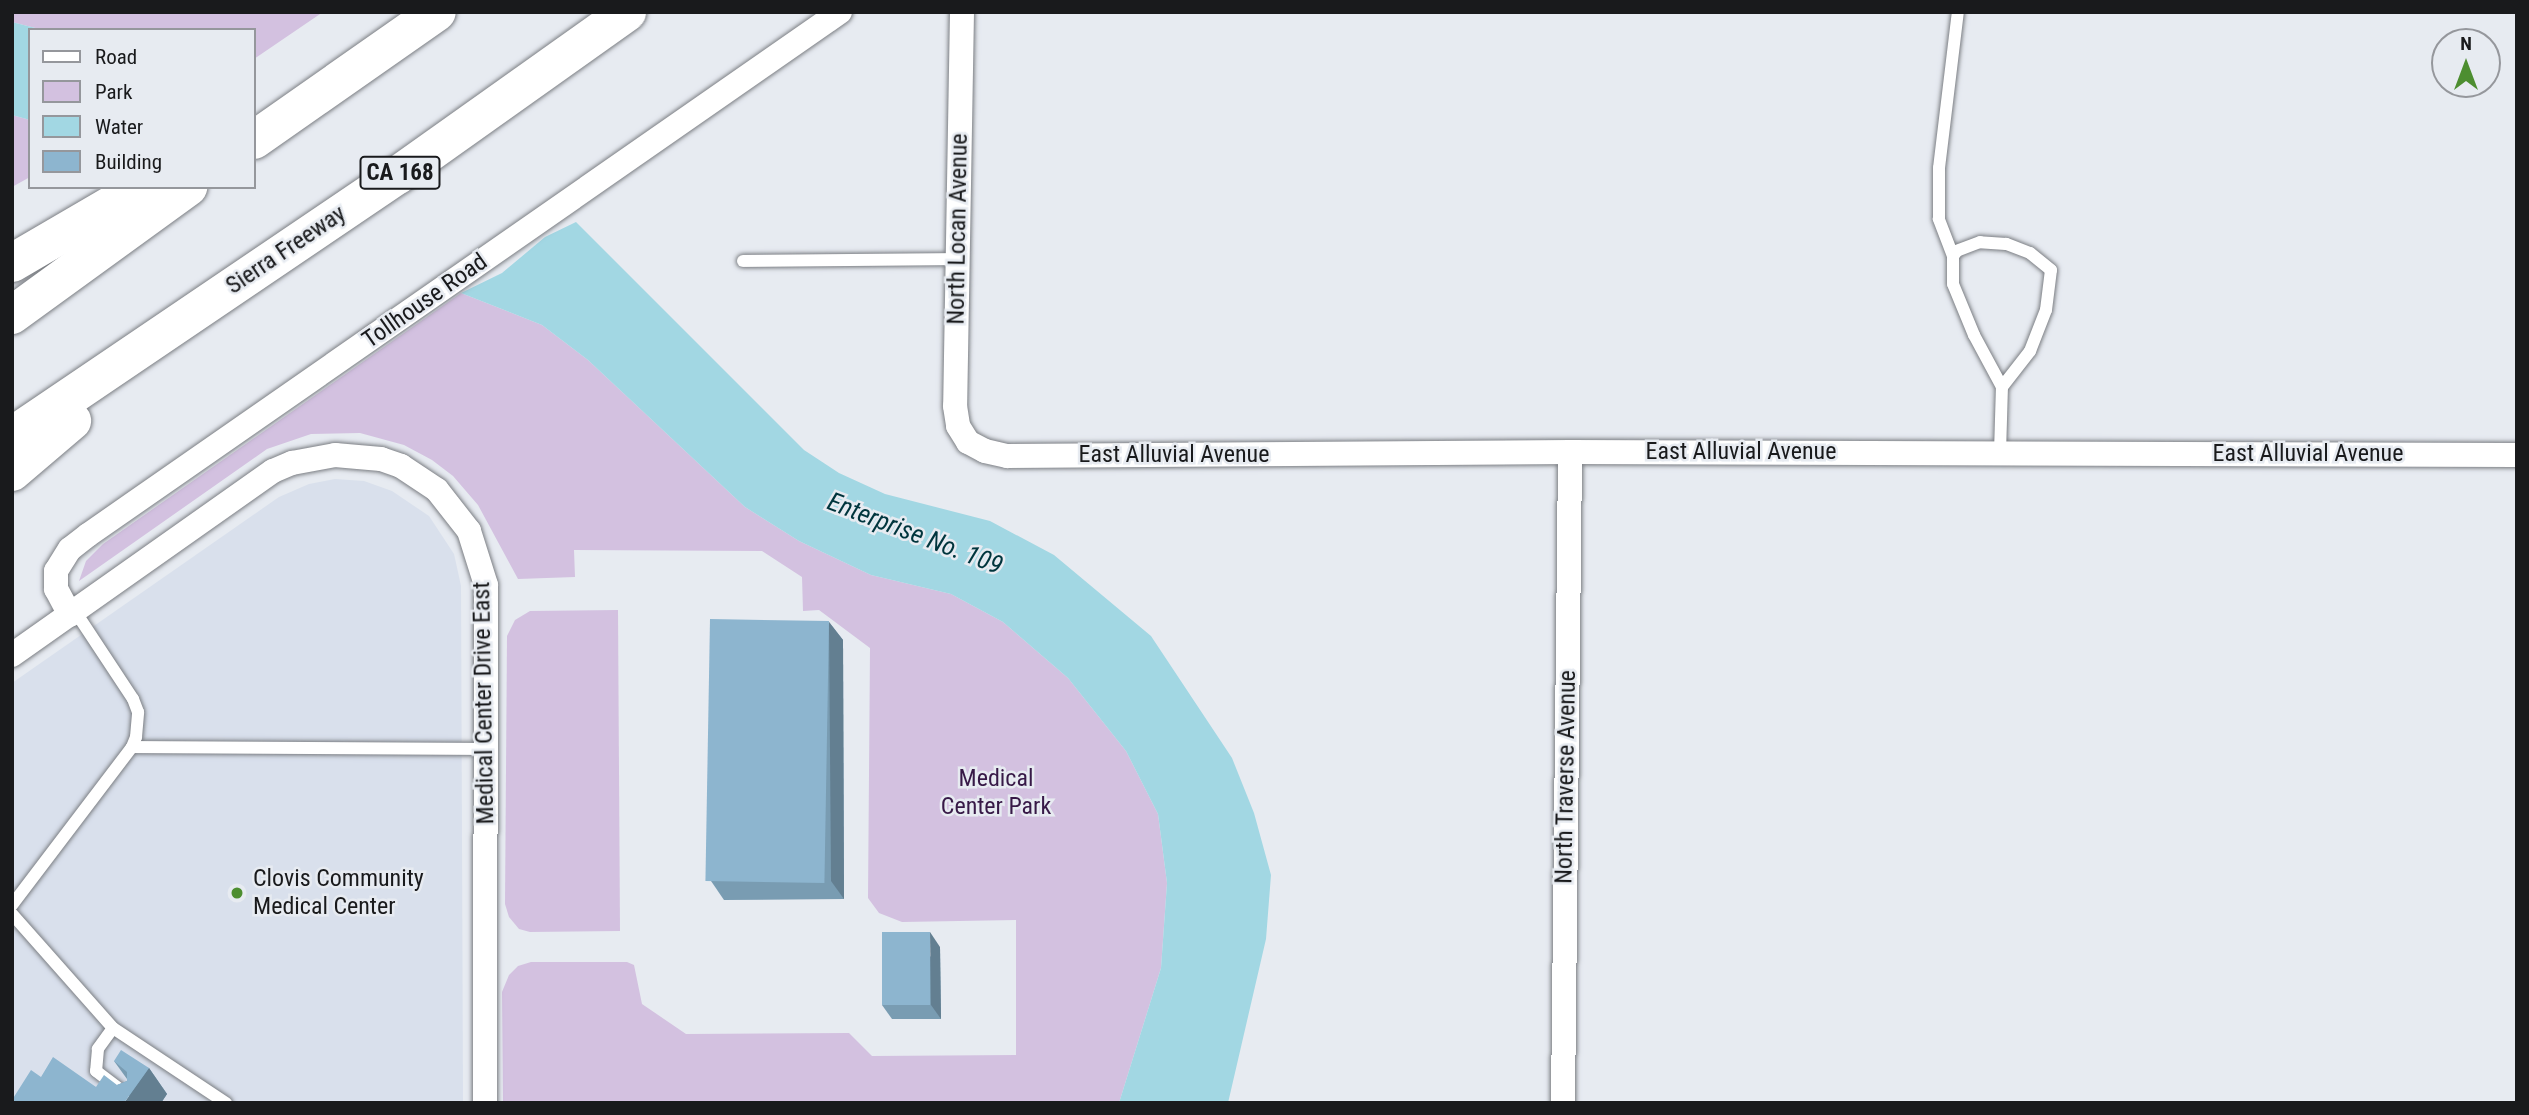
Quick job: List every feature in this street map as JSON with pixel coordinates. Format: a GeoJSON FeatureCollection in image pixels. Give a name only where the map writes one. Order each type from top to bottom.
{"type":"FeatureCollection","features":[{"type":"Feature","properties":{"kind":"highway"},"geometry":{"type":"LineString","coordinates":[[256,139],[437,12]]}},
{"type":"Feature","properties":{"kind":"highway","name":"Sierra Freeway"},"geometry":{"type":"LineString","coordinates":[[12,436],[398,175],[627,12]]}},
{"type":"Feature","properties":{"kind":"highway"},"geometry":{"type":"LineString","coordinates":[[256,127],[302,105]]}},
{"type":"Feature","properties":{"kind":"highway"},"geometry":{"type":"LineString","coordinates":[[12,263],[139,189]]}},
{"type":"Feature","properties":{"kind":"highway"},"geometry":{"type":"LineString","coordinates":[[12,315],[185,189]]}},
{"type":"Feature","properties":{"kind":"highway"},"geometry":{"type":"LineString","coordinates":[[12,472],[90,406],[170,329]]}},
{"type":"Feature","properties":{"kind":"street","name":"Tollhouse Road"},"geometry":{"type":"LineString","coordinates":[[72,613],[56,589],[56,571],[70,550],[88,535],[841,12]]}},
{"type":"Feature","properties":{"kind":"street","name":"North Locan Avenue"},"geometry":{"type":"LineString","coordinates":[[962,12],[955,406],[958,426],[968,442]]}},
{"type":"Feature","properties":{"kind":"street","name":"East Alluvial Avenue"},"geometry":{"type":"LineString","coordinates":[[968,442],[985,451],[1007,456],[1570,452],[2517,455]]}},
{"type":"Feature","properties":{"kind":"street","name":"North Traverse Avenue"},"geometry":{"type":"LineString","coordinates":[[1563,1103],[1570,452]]}},
{"type":"Feature","properties":{"kind":"street","name":"Medical Center Drive East"},"geometry":{"type":"LineString","coordinates":[[12,655],[273,471],[313,457],[360,455],[401,466],[437,490],[469,531],[486,585],[485,1103]]}},
{"type":"Feature","properties":{"kind":"lane"},"geometry":{"type":"LineString","coordinates":[[1958,12],[1939,168],[1940,219],[1953,256],[1953,285],[1974,335],[2003,387],[2000,453]]}},
{"type":"Feature","properties":{"kind":"lane"},"geometry":{"type":"LineString","coordinates":[[1953,256],[1957,251],[1980,242],[2006,244],[2031,253],[2051,270],[2046,310],[2030,351],[2003,387]]}},
{"type":"Feature","properties":{"kind":"lane"},"geometry":{"type":"LineString","coordinates":[[743,261],[957,259]]}},
{"type":"Feature","properties":{"kind":"lane"},"geometry":{"type":"LineString","coordinates":[[12,905],[132,747],[138,712],[133,699],[72,613]]}},
{"type":"Feature","properties":{"kind":"lane"},"geometry":{"type":"LineString","coordinates":[[132,747],[486,749]]}},
{"type":"Feature","properties":{"kind":"lane"},"geometry":{"type":"LineString","coordinates":[[12,914],[113,1028],[226,1103]]}},
{"type":"Feature","properties":{"kind":"lane"},"geometry":{"type":"LineString","coordinates":[[113,1028],[98,1049],[96,1071],[138,1103]]}},
{"type":"Feature","properties":{"kind":"shaded area","name":"Clovis Community Medical Center"},"geometry":{"type":"Polygon","coordinates":[[[335,479],[364,481],[392,491],[429,516],[454,554],[461,586],[463,1103],[12,1103],[12,683],[279,497],[309,484],[335,479]]]}},
{"type":"Feature","properties":{"kind":"green space"},"geometry":{"type":"Polygon","coordinates":[[[12,12],[323,12],[256,58],[256,28],[35,28],[12,22],[12,12]]]}},
{"type":"Feature","properties":{"kind":"green space"},"geometry":{"type":"Polygon","coordinates":[[[12,115],[28,119],[28,178],[12,187],[12,115]]]}},
{"type":"Feature","properties":{"kind":"green space","name":"Medical Center Park"},"geometry":{"type":"Polygon","coordinates":[[[461,293],[542,325],[588,360],[745,507],[799,541],[871,575],[951,594],[1003,622],[1068,678],[1126,751],[1158,814],[1167,883],[1161,968],[1119,1103],[503,1103],[502,992],[509,975],[518,966],[531,962],[627,962],[634,965],[642,1004],[686,1034],[849,1033],[872,1056],[1016,1055],[1016,920],[902,922],[879,913],[868,898],[870,648],[819,610],[803,611],[802,577],[762,551],[574,550],[575,577],[518,579],[478,505],[453,476],[432,460],[404,445],[360,433],[311,434],[267,449],[79,581],[86,561],[103,544],[461,293]]]}},
{"type":"Feature","properties":{"kind":"green space"},"geometry":{"type":"Polygon","coordinates":[[[618,610],[620,931],[530,932],[519,929],[509,917],[505,904],[507,636],[515,620],[530,611],[618,610]]]}},
{"type":"Feature","properties":{"kind":"water"},"geometry":{"type":"Polygon","coordinates":[[[12,22],[35,28],[28,28],[28,119],[12,115],[12,22]]]}},
{"type":"Feature","properties":{"kind":"water","name":"Enterprise No. 109"},"geometry":{"type":"Polygon","coordinates":[[[576,222],[804,450],[839,473],[885,494],[990,521],[1054,555],[1151,636],[1232,758],[1254,813],[1271,875],[1266,939],[1228,1103],[1119,1103],[1161,968],[1167,883],[1158,814],[1126,751],[1068,678],[1003,622],[951,594],[871,575],[799,541],[745,507],[588,360],[542,325],[461,293],[502,273],[545,237],[576,222]]]}},
{"type":"Feature","properties":{"kind":"building"},"geometry":{"type":"Polygon","coordinates":[[[710,619],[829,621],[824,883],[705,881],[710,619]]]}},
{"type":"Feature","properties":{"kind":"building"},"geometry":{"type":"Polygon","coordinates":[[[882,932],[930,932],[930,1005],[882,1005],[882,932]]]}},
{"type":"Feature","properties":{"kind":"building"},"geometry":{"type":"Polygon","coordinates":[[[121,1050],[149,1068],[124,1103],[12,1103],[31,1070],[41,1077],[53,1057],[96,1087],[104,1075],[117,1085],[127,1081],[127,1072],[114,1061],[121,1050]]]}},
{"type":"Feature","properties":{"kind":"place","name":"Clovis Community Medical Center"},"geometry":{"type":"Point","coordinates":[237,893]}}]}
